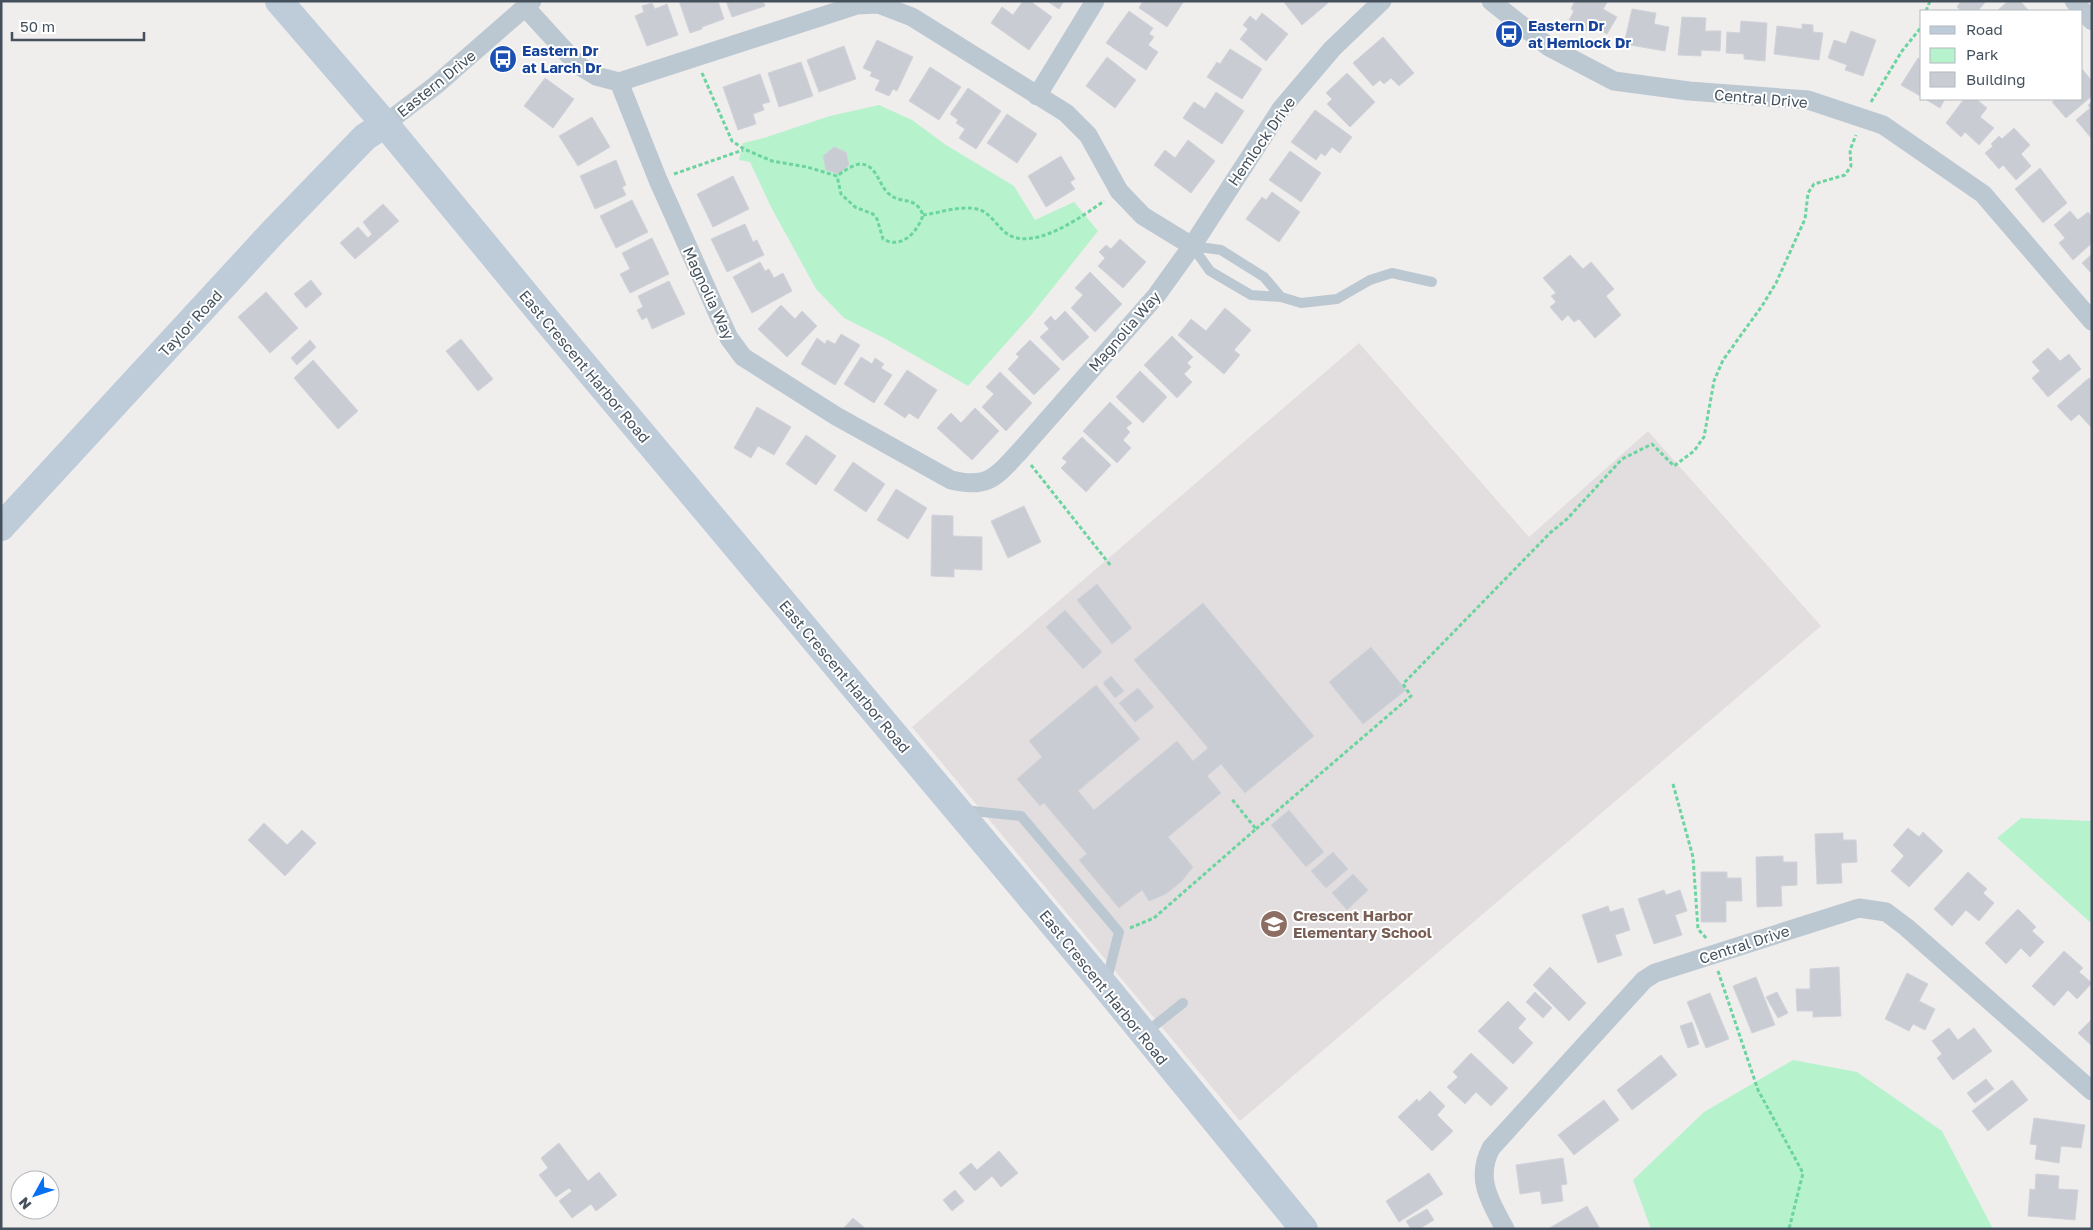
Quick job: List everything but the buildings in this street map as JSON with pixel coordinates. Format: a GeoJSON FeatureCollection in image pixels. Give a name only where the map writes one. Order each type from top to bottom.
{"type":"FeatureCollection","features":[{"type":"Feature","properties":{"kind":"street","name":"East Crescent Harbor Road"},"geometry":{"type":"LineString","coordinates":[[279,1],[382,120],[484,246],[1105,986],[1304,1229]]}},
{"type":"Feature","properties":{"kind":"street"},"geometry":{"type":"LineString","coordinates":[[1037,96],[1095,1]]}},
{"type":"Feature","properties":{"kind":"street","name":"Hemlock Drive"},"geometry":{"type":"LineString","coordinates":[[1192,246],[1281,109],[1332,49],[1382,1]]}},
{"type":"Feature","properties":{"kind":"street","name":"Central Drive"},"geometry":{"type":"LineString","coordinates":[[1491,1],[1549,47],[1614,81],[1690,91],[1808,100],[1883,124],[1983,194],[2092,321]]}},
{"type":"Feature","properties":{"kind":"street"},"geometry":{"type":"LineString","coordinates":[[528,4],[578,65],[596,76],[619,82],[696,59],[857,5],[878,3],[912,18],[1066,113],[1088,135],[1119,191],[1143,216],[1192,246]]}},
{"type":"Feature","properties":{"kind":"street","name":"Eastern Drive"},"geometry":{"type":"LineString","coordinates":[[382,120],[436,85],[528,4]]}},
{"type":"Feature","properties":{"kind":"street"},"geometry":{"type":"LineString","coordinates":[[2083,11],[2092,21]]}},
{"type":"Feature","properties":{"kind":"street","name":"Magnolia Way"},"geometry":{"type":"LineString","coordinates":[[619,82],[658,180],[729,338],[743,357],[836,416],[950,480],[966,484],[980,483],[1001,472],[1156,296],[1192,246]]}},
{"type":"Feature","properties":{"kind":"street","name":"Taylor Road"},"geometry":{"type":"LineString","coordinates":[[1,527],[274,231],[382,120]]}},
{"type":"Feature","properties":{"kind":"street","name":"Central Drive"},"geometry":{"type":"LineString","coordinates":[[1505,1229],[1490,1200],[1483,1181],[1486,1158],[1491,1148],[1644,980],[1654,973],[1859,908],[1886,912],[2092,1091]]}},
{"type":"Feature","properties":{"kind":"lane"},"geometry":{"type":"LineString","coordinates":[[1192,246],[1210,271],[1251,295],[1281,297],[1301,303],[1337,299],[1370,280],[1392,273],[1432,282]]}},
{"type":"Feature","properties":{"kind":"lane"},"geometry":{"type":"LineString","coordinates":[[1192,246],[1221,250],[1264,276],[1281,297]]}},
{"type":"Feature","properties":{"kind":"lane"},"geometry":{"type":"LineString","coordinates":[[957,810],[1021,816],[1119,932],[1105,986]]}},
{"type":"Feature","properties":{"kind":"lane"},"geometry":{"type":"LineString","coordinates":[[1143,1034],[1183,1003]]}},
{"type":"Feature","properties":{"kind":"path"},"geometry":{"type":"LineString","coordinates":[[1119,932],[1154,918],[1411,696],[1403,684],[1550,533],[1567,519],[1622,459],[1652,444],[1674,466],[1694,451],[1704,437],[1714,381],[1723,360],[1762,306],[1776,283],[1806,220],[1808,193],[1814,184],[1845,175],[1851,166],[1850,150],[1874,95],[1902,51],[1920,28]]}},
{"type":"Feature","properties":{"kind":"path"},"geometry":{"type":"LineString","coordinates":[[696,59],[732,141],[744,149],[772,161],[808,167],[837,176],[853,166],[860,164],[866,166],[876,173],[890,196],[912,201],[921,209],[923,215],[919,227],[912,235],[903,240],[889,242],[880,235],[877,219],[873,214],[855,208],[841,194],[837,176]]}},
{"type":"Feature","properties":{"kind":"path"},"geometry":{"type":"LineString","coordinates":[[658,180],[744,149]]}},
{"type":"Feature","properties":{"kind":"path"},"geometry":{"type":"LineString","coordinates":[[923,215],[976,208],[984,211],[1007,234],[1024,239],[1065,227],[1119,191]]}},
{"type":"Feature","properties":{"kind":"path"},"geometry":{"type":"LineString","coordinates":[[1020,451],[1098,553],[1111,566]]}},
{"type":"Feature","properties":{"kind":"path"},"geometry":{"type":"LineString","coordinates":[[1674,784],[1694,857],[1698,929],[1707,939],[1713,954],[1758,1090],[1803,1173],[1789,1229]]}},
{"type":"Feature","properties":{"kind":"path"},"geometry":{"type":"LineString","coordinates":[[1231,798],[1256,829]]}},
{"type":"Feature","properties":{"kind":"shaded area","name":"Crescent Harbor Elementary School"},"geometry":{"type":"Polygon","coordinates":[[[1359,343],[1529,537],[1648,431],[1821,626],[1240,1121],[912,727],[1359,343]]]}},
{"type":"Feature","properties":{"kind":"green space"},"geometry":{"type":"Polygon","coordinates":[[[879,105],[912,120],[946,145],[1014,186],[1035,220],[1074,202],[1098,231],[1032,314],[968,386],[886,339],[844,318],[816,289],[771,207],[750,162],[739,160],[743,143],[830,116],[879,105]]]}},
{"type":"Feature","properties":{"kind":"green space"},"geometry":{"type":"Polygon","coordinates":[[[2021,818],[2092,821],[2092,924],[1997,838],[2021,818]]]}},
{"type":"Feature","properties":{"kind":"green space"},"geometry":{"type":"Polygon","coordinates":[[[1793,1060],[1857,1072],[1942,1131],[1993,1229],[1651,1229],[1633,1180],[1704,1112],[1793,1060]]]}},
{"type":"Feature","properties":{"kind":"place","name":"Eastern Dr at Hemlock Dr"},"geometry":{"type":"Point","coordinates":[1509,34]}},
{"type":"Feature","properties":{"kind":"place","name":"Eastern Dr at Larch Dr"},"geometry":{"type":"Point","coordinates":[503,59]}},
{"type":"Feature","properties":{"kind":"place","name":"Crescent Harbor Elementary School"},"geometry":{"type":"Point","coordinates":[1274,924]}}]}
